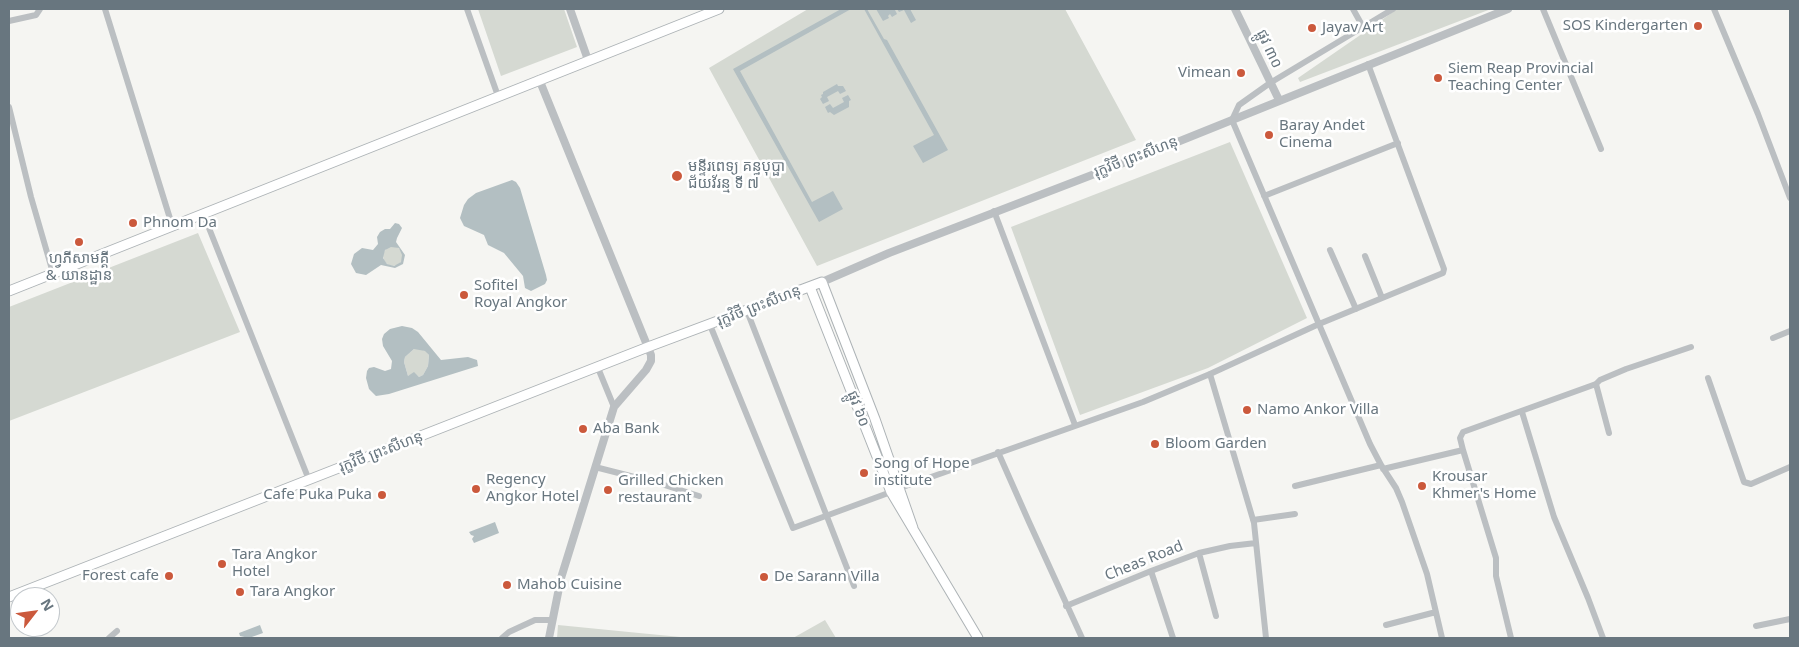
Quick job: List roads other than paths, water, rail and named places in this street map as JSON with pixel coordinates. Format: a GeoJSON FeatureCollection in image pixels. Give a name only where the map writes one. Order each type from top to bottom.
{"type":"FeatureCollection","features":[{"type":"Feature","properties":{"kind":"main road"},"geometry":{"type":"LineString","coordinates":[[9,291],[719,9]]}},
{"type":"Feature","properties":{"kind":"main road","name":"រុក្ខវិថី ព្រះសីហនុ"},"geometry":{"type":"LineString","coordinates":[[9,598],[648,348],[822,282]]}},
{"type":"Feature","properties":{"kind":"main road","name":"ផ្លូវ ៦០"},"geometry":{"type":"LineString","coordinates":[[822,282],[896,490]]}},
{"type":"Feature","properties":{"kind":"main road","name":"ផ្លូវ ៦០"},"geometry":{"type":"LineString","coordinates":[[810,287],[913,528],[978,638]]}},
{"type":"Feature","properties":{"kind":"street"},"geometry":{"type":"LineString","coordinates":[[9,21],[40,9]]}},
{"type":"Feature","properties":{"kind":"street"},"geometry":{"type":"LineString","coordinates":[[105,9],[172,225]]}},
{"type":"Feature","properties":{"kind":"street"},"geometry":{"type":"LineString","coordinates":[[467,9],[498,96]]}},
{"type":"Feature","properties":{"kind":"street"},"geometry":{"type":"LineString","coordinates":[[570,9],[588,60]]}},
{"type":"Feature","properties":{"kind":"street","name":"ផ្លូវ ៣០"},"geometry":{"type":"LineString","coordinates":[[1234,9],[1279,100]]}},
{"type":"Feature","properties":{"kind":"street"},"geometry":{"type":"LineString","coordinates":[[1353,9],[1363,27]]}},
{"type":"Feature","properties":{"kind":"street"},"geometry":{"type":"LineString","coordinates":[[1393,9],[1270,83],[1239,105],[1232,120],[1370,444],[1396,488],[1402,502],[1427,574],[1442,638]]}},
{"type":"Feature","properties":{"kind":"street","name":"រុក្ខវិថី ព្រះសីហនុ"},"geometry":{"type":"LineString","coordinates":[[822,282],[994,211],[1232,120],[1508,9]]}},
{"type":"Feature","properties":{"kind":"street"},"geometry":{"type":"LineString","coordinates":[[1543,9],[1601,149]]}},
{"type":"Feature","properties":{"kind":"street"},"geometry":{"type":"LineString","coordinates":[[1714,9],[1758,114],[1790,198]]}},
{"type":"Feature","properties":{"kind":"street"},"geometry":{"type":"LineString","coordinates":[[710,325],[794,528],[998,452],[1143,402],[1210,374],[1319,324],[1443,273],[1444,271],[1368,64]]}},
{"type":"Feature","properties":{"kind":"street"},"geometry":{"type":"LineString","coordinates":[[540,79],[648,348],[651,361],[646,370],[614,406],[561,578],[549,638]]}},
{"type":"Feature","properties":{"kind":"street"},"geometry":{"type":"LineString","coordinates":[[9,107],[31,197],[53,273]]}},
{"type":"Feature","properties":{"kind":"street"},"geometry":{"type":"LineString","coordinates":[[1264,196],[1398,144]]}},
{"type":"Feature","properties":{"kind":"street"},"geometry":{"type":"LineString","coordinates":[[994,211],[1075,425]]}},
{"type":"Feature","properties":{"kind":"street"},"geometry":{"type":"LineString","coordinates":[[203,213],[309,480]]}},
{"type":"Feature","properties":{"kind":"street"},"geometry":{"type":"LineString","coordinates":[[1330,250],[1356,309]]}},
{"type":"Feature","properties":{"kind":"street"},"geometry":{"type":"LineString","coordinates":[[1365,256],[1382,298]]}},
{"type":"Feature","properties":{"kind":"street"},"geometry":{"type":"LineString","coordinates":[[747,310],[854,586]]}},
{"type":"Feature","properties":{"kind":"street"},"geometry":{"type":"LineString","coordinates":[[1772,338],[1790,332]]}},
{"type":"Feature","properties":{"kind":"street"},"geometry":{"type":"LineString","coordinates":[[1511,638],[1496,576],[1496,558],[1463,450],[1460,438],[1461,433],[1596,384],[1600,380],[1626,369],[1691,348]]}},
{"type":"Feature","properties":{"kind":"street"},"geometry":{"type":"LineString","coordinates":[[598,368],[614,406]]}},
{"type":"Feature","properties":{"kind":"street"},"geometry":{"type":"LineString","coordinates":[[1210,374],[1253,520],[1266,638]]}},
{"type":"Feature","properties":{"kind":"street"},"geometry":{"type":"LineString","coordinates":[[1708,378],[1744,482],[1751,484],[1790,467]]}},
{"type":"Feature","properties":{"kind":"street"},"geometry":{"type":"LineString","coordinates":[[1596,384],[1609,432]]}},
{"type":"Feature","properties":{"kind":"street"},"geometry":{"type":"LineString","coordinates":[[1522,412],[1554,517],[1603,638]]}},
{"type":"Feature","properties":{"kind":"street"},"geometry":{"type":"LineString","coordinates":[[1295,486],[1463,450]]}},
{"type":"Feature","properties":{"kind":"street"},"geometry":{"type":"LineString","coordinates":[[998,452],[1082,638]]}},
{"type":"Feature","properties":{"kind":"street"},"geometry":{"type":"LineString","coordinates":[[595,468],[658,483],[699,496]]}},
{"type":"Feature","properties":{"kind":"street"},"geometry":{"type":"LineString","coordinates":[[1253,520],[1295,514]]}},
{"type":"Feature","properties":{"kind":"street"},"geometry":{"type":"LineString","coordinates":[[1199,553],[1230,546],[1256,543]]}},
{"type":"Feature","properties":{"kind":"street","name":"Cheas Road"},"geometry":{"type":"LineString","coordinates":[[1066,606],[1199,553],[1216,616]]}},
{"type":"Feature","properties":{"kind":"street"},"geometry":{"type":"LineString","coordinates":[[1151,571],[1172,638]]}},
{"type":"Feature","properties":{"kind":"street"},"geometry":{"type":"LineString","coordinates":[[1386,625],[1436,612]]}},
{"type":"Feature","properties":{"kind":"street"},"geometry":{"type":"LineString","coordinates":[[1756,626],[1790,618]]}},
{"type":"Feature","properties":{"kind":"street"},"geometry":{"type":"LineString","coordinates":[[502,638],[509,632],[535,620],[553,620]]}},
{"type":"Feature","properties":{"kind":"street"},"geometry":{"type":"LineString","coordinates":[[109,638],[117,631]]}},
{"type":"Feature","properties":{"kind":"place","name":"SOS Kindergarten"},"geometry":{"type":"Point","coordinates":[1698,26]}},
{"type":"Feature","properties":{"kind":"place","name":"Jayav Art"},"geometry":{"type":"Point","coordinates":[1312,28]}},
{"type":"Feature","properties":{"kind":"place","name":"Vimean"},"geometry":{"type":"Point","coordinates":[1241,73]}},
{"type":"Feature","properties":{"kind":"place","name":"Siem Reap Provincial Teaching Center"},"geometry":{"type":"Point","coordinates":[1438,78]}},
{"type":"Feature","properties":{"kind":"place","name":"Baray Andet Cinema"},"geometry":{"type":"Point","coordinates":[1269,135]}},
{"type":"Feature","properties":{"kind":"place","name":"មន្ទីរពេទ្យ គន្ធបុប្ផា ជ័យវ័រន្ម ទី ៧"},"geometry":{"type":"Point","coordinates":[677,176]}},
{"type":"Feature","properties":{"kind":"place","name":"Phnom Da"},"geometry":{"type":"Point","coordinates":[133,223]}},
{"type":"Feature","properties":{"kind":"place","name":"ហ្វភីសាមគ្គី & យានដ្ឋាន"},"geometry":{"type":"Point","coordinates":[79,242]}},
{"type":"Feature","properties":{"kind":"place","name":"Sofitel Royal Angkor"},"geometry":{"type":"Point","coordinates":[464,295]}},
{"type":"Feature","properties":{"kind":"place","name":"Namo Ankor Villa"},"geometry":{"type":"Point","coordinates":[1247,410]}},
{"type":"Feature","properties":{"kind":"place","name":"Aba Bank"},"geometry":{"type":"Point","coordinates":[583,429]}},
{"type":"Feature","properties":{"kind":"place","name":"Bloom Garden"},"geometry":{"type":"Point","coordinates":[1155,444]}},
{"type":"Feature","properties":{"kind":"place","name":"Song of Hope institute"},"geometry":{"type":"Point","coordinates":[864,473]}},
{"type":"Feature","properties":{"kind":"place","name":"Krousar Khmer's Home"},"geometry":{"type":"Point","coordinates":[1422,486]}},
{"type":"Feature","properties":{"kind":"place","name":"Regency Angkor Hotel"},"geometry":{"type":"Point","coordinates":[476,489]}},
{"type":"Feature","properties":{"kind":"place","name":"Grilled Chicken restaurant"},"geometry":{"type":"Point","coordinates":[608,490]}},
{"type":"Feature","properties":{"kind":"place","name":"Cafe Puka Puka"},"geometry":{"type":"Point","coordinates":[382,495]}},
{"type":"Feature","properties":{"kind":"place","name":"Tara Angkor Hotel"},"geometry":{"type":"Point","coordinates":[222,564]}},
{"type":"Feature","properties":{"kind":"place","name":"Forest cafe"},"geometry":{"type":"Point","coordinates":[169,576]}},
{"type":"Feature","properties":{"kind":"place","name":"De Sarann Villa"},"geometry":{"type":"Point","coordinates":[764,577]}},
{"type":"Feature","properties":{"kind":"place","name":"Mahob Cuisine"},"geometry":{"type":"Point","coordinates":[507,585]}},
{"type":"Feature","properties":{"kind":"place","name":"Tara Angkor"},"geometry":{"type":"Point","coordinates":[240,592]}}]}
